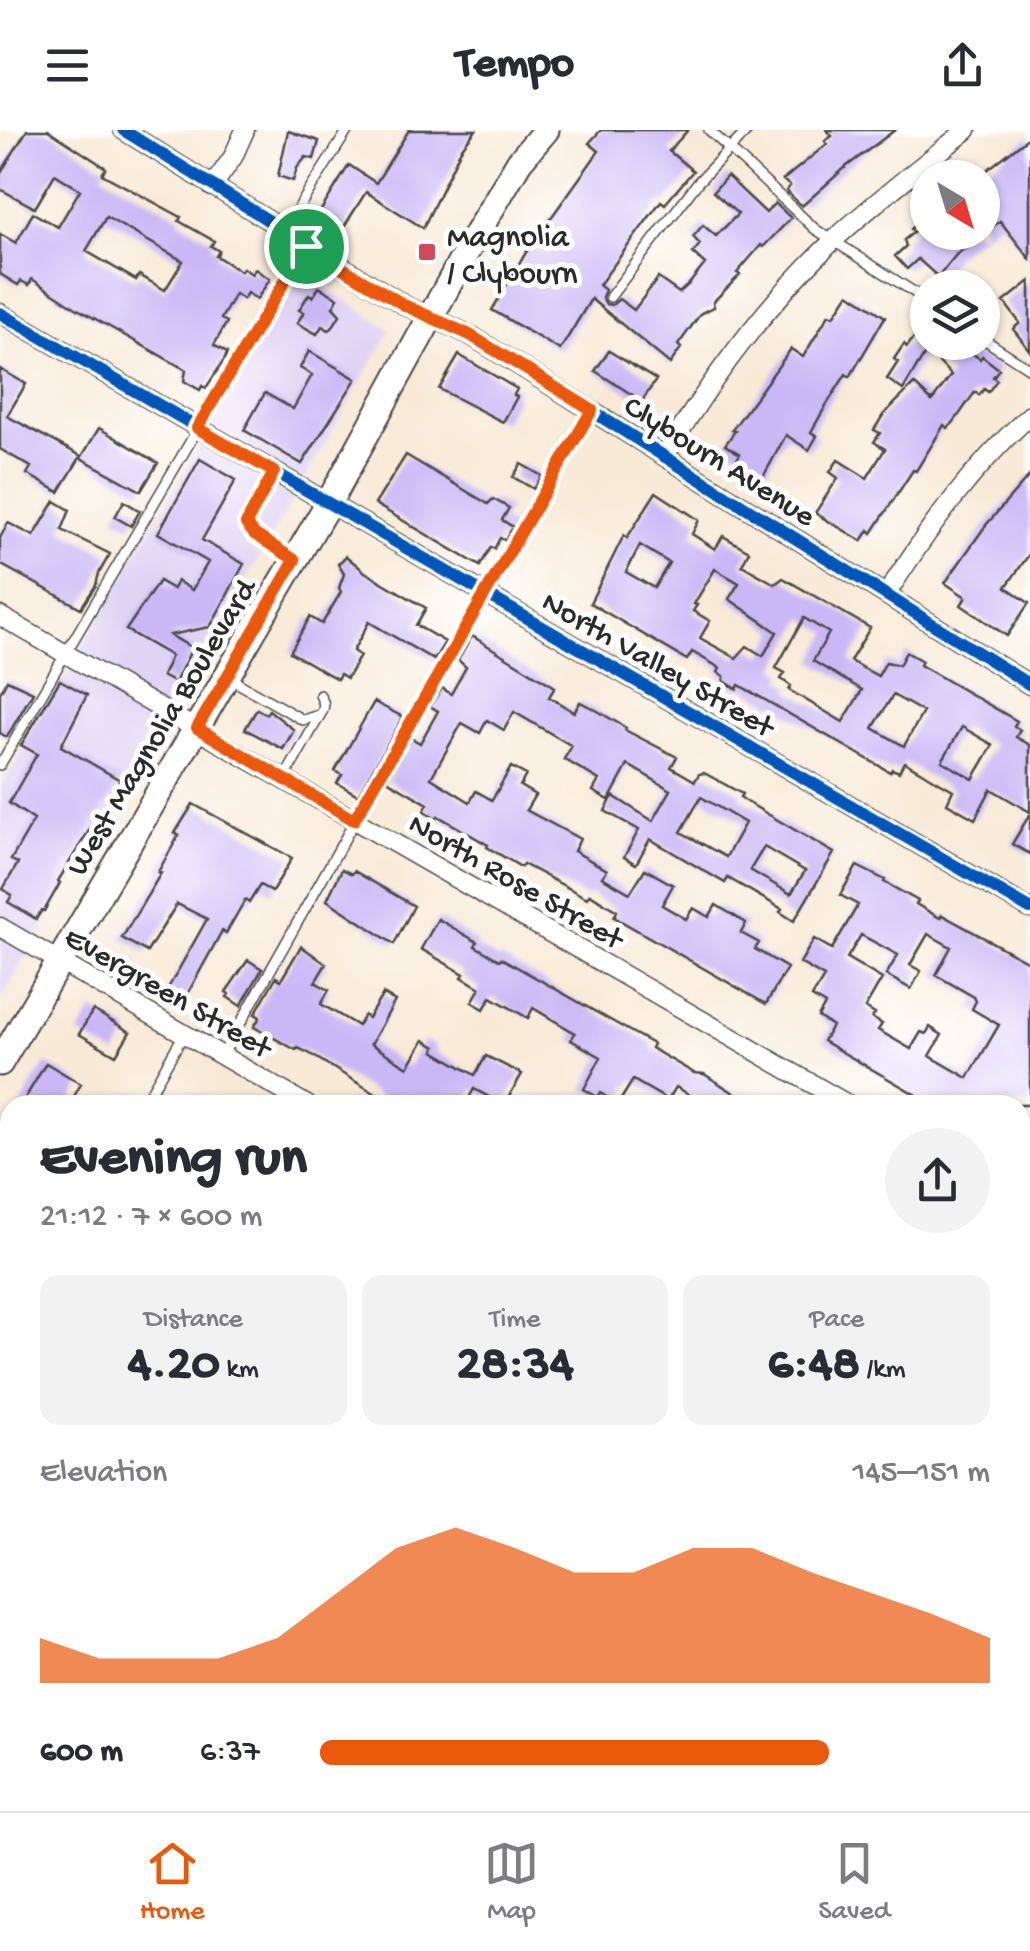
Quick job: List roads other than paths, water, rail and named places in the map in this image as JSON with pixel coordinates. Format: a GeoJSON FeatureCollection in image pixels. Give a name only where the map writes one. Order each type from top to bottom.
{"type":"FeatureCollection","features":[{"type":"Feature","properties":{"kind":"main road","name":"West Magnolia Boulevard"},"geometry":{"type":"LineString","coordinates":[[0,1063],[329,502],[519,162],[546,130]]}},
{"type":"Feature","properties":{"kind":"street","name":"Clybourn Avenue"},"geometry":{"type":"LineString","coordinates":[[123,130],[306,246],[432,318],[470,335],[1030,685]]}},
{"type":"Feature","properties":{"kind":"street"},"geometry":{"type":"LineString","coordinates":[[212,187],[246,130]]}},
{"type":"Feature","properties":{"kind":"street"},"geometry":{"type":"LineString","coordinates":[[665,456],[732,356],[782,294],[886,194],[968,130]]}},
{"type":"Feature","properties":{"kind":"street","name":"North Valley Street"},"geometry":{"type":"LineString","coordinates":[[0,313],[1030,909]]}},
{"type":"Feature","properties":{"kind":"street"},"geometry":{"type":"LineString","coordinates":[[886,595],[928,529],[992,450],[1030,415]]}},
{"type":"Feature","properties":{"kind":"street","name":"North Rose Street"},"geometry":{"type":"LineString","coordinates":[[0,616],[832,1095]]}},
{"type":"Feature","properties":{"kind":"street","name":"Evergreen Street"},"geometry":{"type":"LineString","coordinates":[[0,926],[290,1095]]}},
{"type":"Feature","properties":{"kind":"lane"},"geometry":{"type":"LineString","coordinates":[[283,232],[348,130]]}},
{"type":"Feature","properties":{"kind":"lane"},"geometry":{"type":"LineString","coordinates":[[709,130],[814,229],[910,290]]}},
{"type":"Feature","properties":{"kind":"lane"},"geometry":{"type":"LineString","coordinates":[[610,297],[653,236],[748,130]]}},
{"type":"Feature","properties":{"kind":"lane"},"geometry":{"type":"LineString","coordinates":[[0,765],[306,246]]}},
{"type":"Feature","properties":{"kind":"lane"},"geometry":{"type":"LineString","coordinates":[[1000,350],[1030,369]]}},
{"type":"Feature","properties":{"kind":"lane"},"geometry":{"type":"LineString","coordinates":[[222,1056],[484,592],[592,410]]}},
{"type":"Feature","properties":{"kind":"lane"},"geometry":{"type":"LineString","coordinates":[[274,472],[246,524],[254,534],[295,560]]}},
{"type":"Feature","properties":{"kind":"lane"},"geometry":{"type":"LineString","coordinates":[[227,677],[303,720],[320,715]]}},
{"type":"Feature","properties":{"kind":"lane"},"geometry":{"type":"LineString","coordinates":[[284,778],[320,715],[324,704],[320,696]]}},
{"type":"Feature","properties":{"kind":"lane"},"geometry":{"type":"LineString","coordinates":[[149,1095],[184,1034]]}},
{"type":"Feature","properties":{"kind":"place","name":"Magnolia / Clybourn"},"geometry":{"type":"Point","coordinates":[427,252]}}]}
